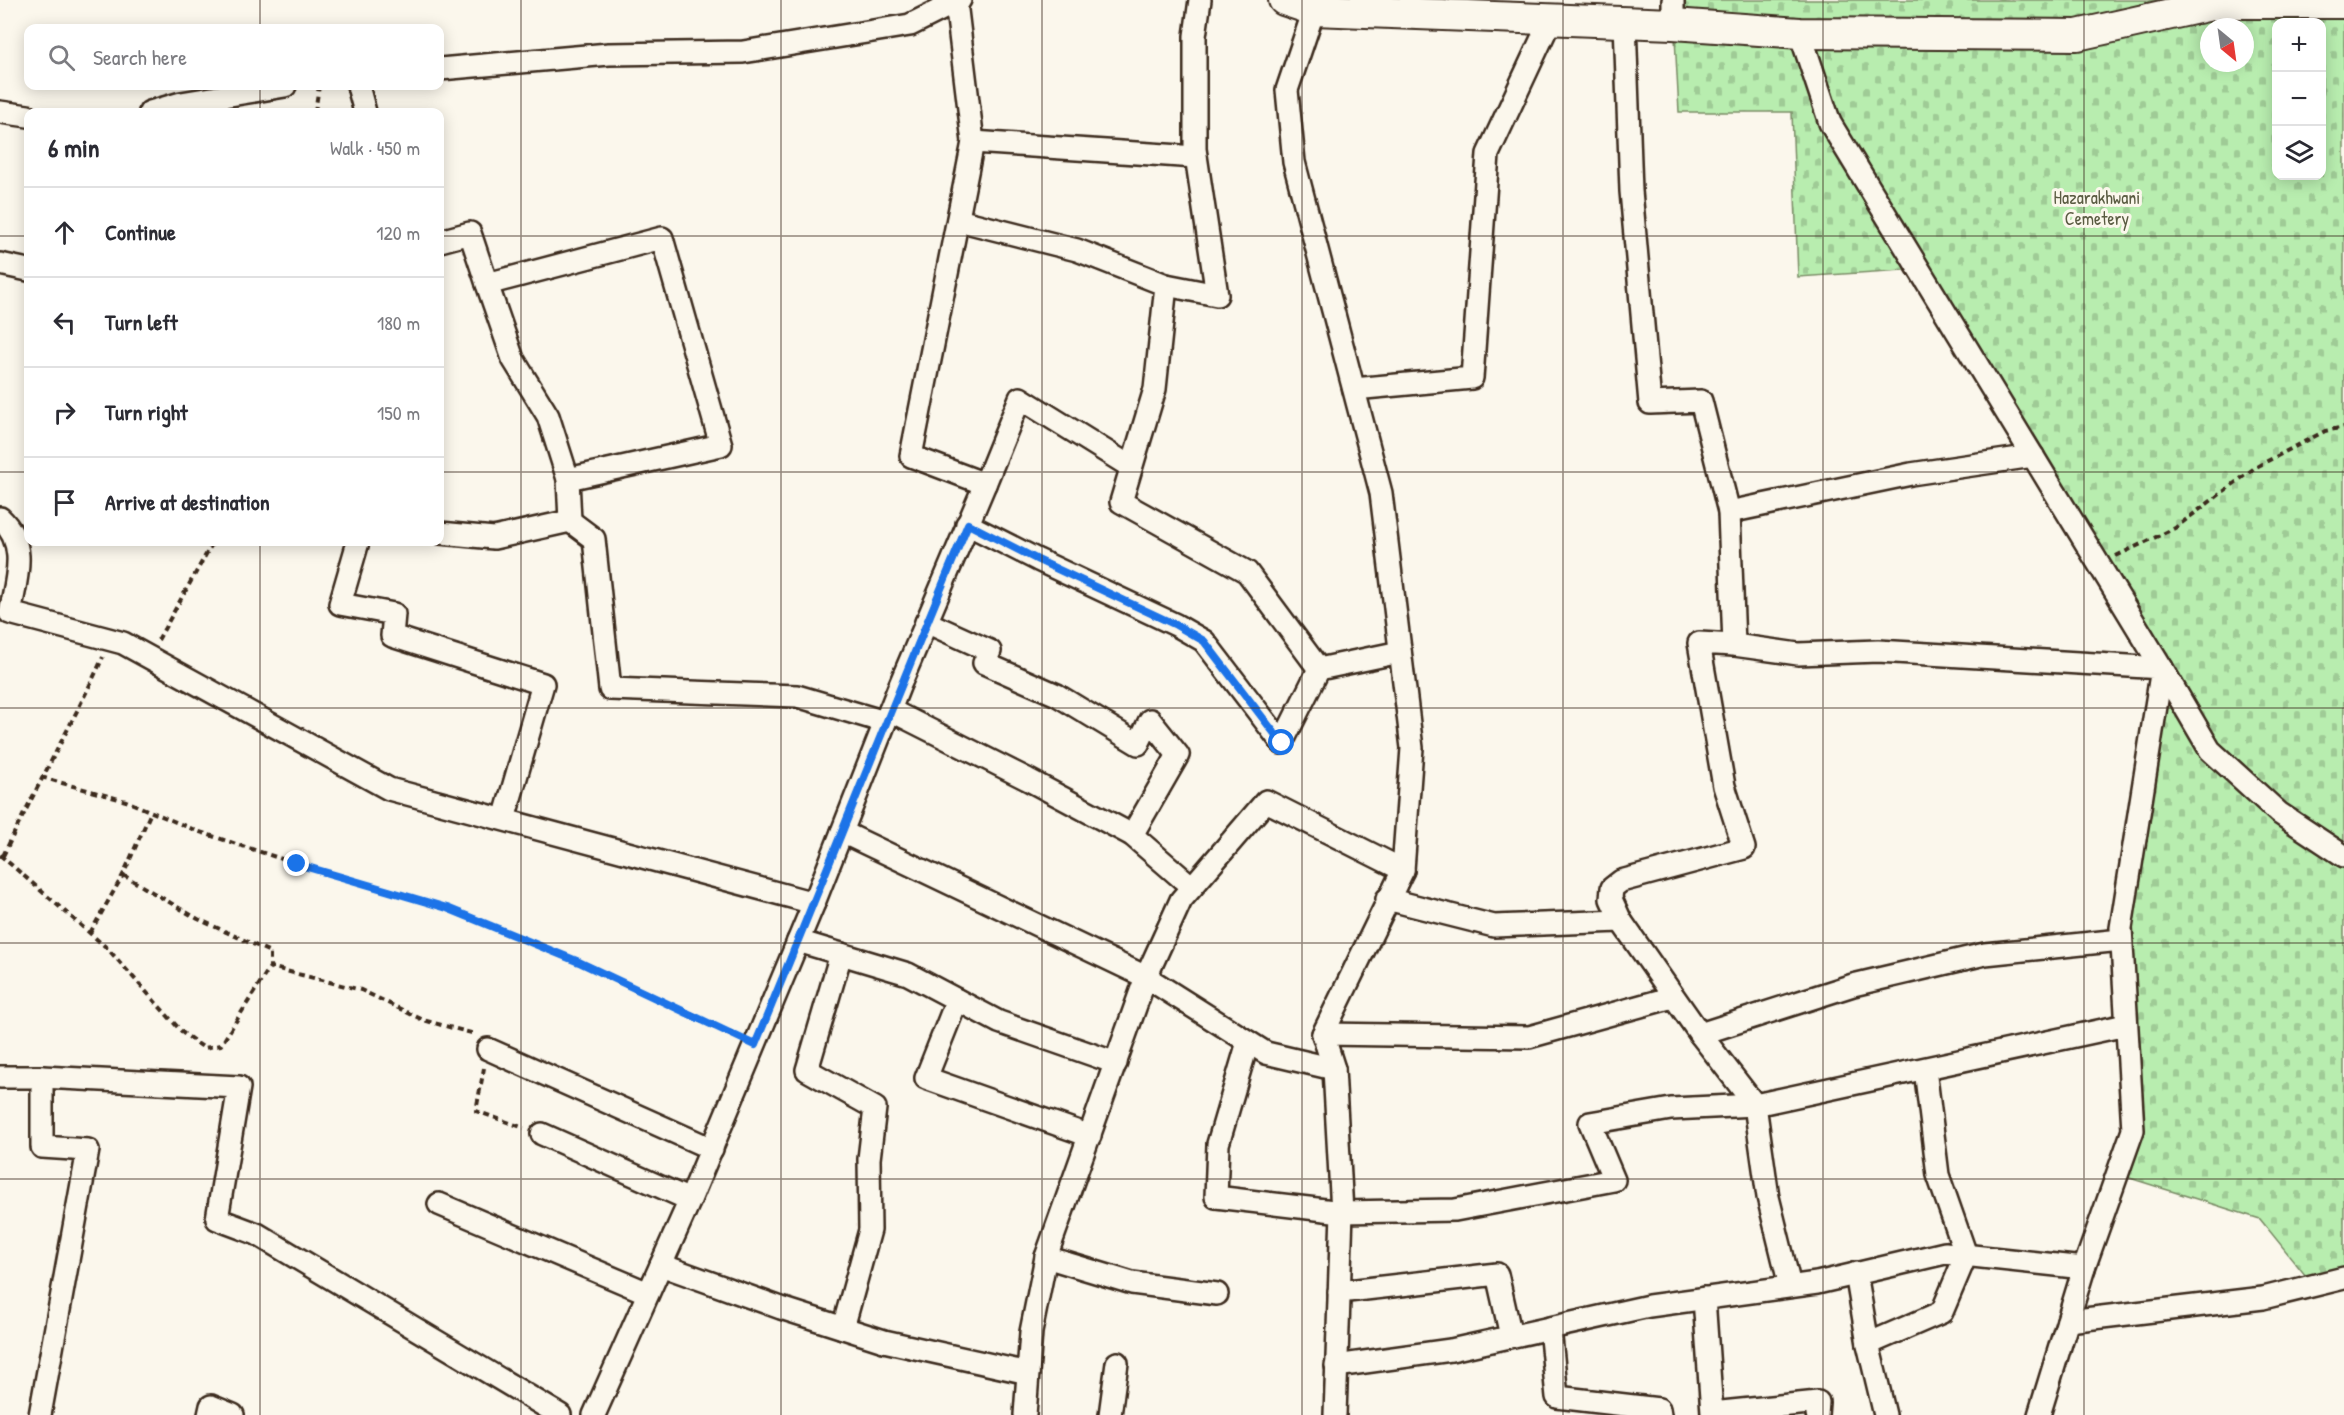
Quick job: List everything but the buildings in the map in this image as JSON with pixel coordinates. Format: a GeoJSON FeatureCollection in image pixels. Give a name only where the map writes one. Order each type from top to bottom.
{"type":"FeatureCollection","features":[{"type":"Feature","properties":{"kind":"main road"},"geometry":{"type":"LineString","coordinates":[[1284,0],[1314,10],[1345,6],[1625,22],[1673,12],[1800,33],[2078,36],[2220,3],[2344,3]]}},
{"type":"Feature","properties":{"kind":"street"},"geometry":{"type":"LineString","coordinates":[[958,220],[1077,250],[1167,285],[1217,295],[1196,157],[1195,36],[1200,0]]}},
{"type":"Feature","properties":{"kind":"street"},"geometry":{"type":"LineString","coordinates":[[444,69],[609,54],[743,52],[910,25],[958,1],[974,142],[911,456],[985,484]]}},
{"type":"Feature","properties":{"kind":"street"},"geometry":{"type":"LineString","coordinates":[[1314,10],[1287,90],[1294,162],[1381,493],[1412,747],[1403,870],[1323,1034],[1334,1069],[1342,1212],[1335,1415]]}},
{"type":"Feature","properties":{"kind":"street"},"geometry":{"type":"LineString","coordinates":[[1354,389],[1472,378],[1488,154],[1551,19]]}},
{"type":"Feature","properties":{"kind":"street"},"geometry":{"type":"LineString","coordinates":[[1625,22],[1631,191],[1650,403],[1701,401],[1729,512],[1734,645]]}},
{"type":"Feature","properties":{"kind":"street"},"geometry":{"type":"LineString","coordinates":[[1800,33],[1830,123],[2210,750],[2279,813],[2344,856]]}},
{"type":"Feature","properties":{"kind":"street"},"geometry":{"type":"LineString","coordinates":[[181,108],[266,90]]}},
{"type":"Feature","properties":{"kind":"street"},"geometry":{"type":"LineString","coordinates":[[359,90],[364,108]]}},
{"type":"Feature","properties":{"kind":"street"},"geometry":{"type":"LineString","coordinates":[[0,112],[24,115]]}},
{"type":"Feature","properties":{"kind":"street"},"geometry":{"type":"LineString","coordinates":[[974,142],[1196,157]]}},
{"type":"Feature","properties":{"kind":"street"},"geometry":{"type":"LineString","coordinates":[[444,240],[470,233],[513,359],[548,416],[568,478],[570,521]]}},
{"type":"Feature","properties":{"kind":"street"},"geometry":{"type":"LineString","coordinates":[[487,284],[662,237],[721,445],[568,478]]}},
{"type":"Feature","properties":{"kind":"street"},"geometry":{"type":"LineString","coordinates":[[0,264],[24,269]]}},
{"type":"Feature","properties":{"kind":"street"},"geometry":{"type":"LineString","coordinates":[[1167,285],[1155,389],[1121,502],[1247,572],[1319,669]]}},
{"type":"Feature","properties":{"kind":"street"},"geometry":{"type":"LineString","coordinates":[[594,1415],[712,1149],[814,903],[887,716],[1020,398],[1131,467]]}},
{"type":"Feature","properties":{"kind":"street"},"geometry":{"type":"LineString","coordinates":[[1729,512],[1911,474],[2033,456]]}},
{"type":"Feature","properties":{"kind":"street"},"geometry":{"type":"LineString","coordinates":[[0,518],[6,523],[20,557],[10,613],[123,643],[389,789],[814,903]]}},
{"type":"Feature","properties":{"kind":"street"},"geometry":{"type":"LineString","coordinates":[[444,533],[494,538],[570,521],[594,539],[610,689],[797,696],[887,716],[1028,779],[1132,835],[1192,887]]}},
{"type":"Feature","properties":{"kind":"street"},"geometry":{"type":"LineString","coordinates":[[968,524],[1038,560],[1176,625],[1204,641],[1282,743],[1319,669]]}},
{"type":"Feature","properties":{"kind":"street"},"geometry":{"type":"LineString","coordinates":[[357,546],[340,604],[394,614],[392,636],[543,684],[504,819]]}},
{"type":"Feature","properties":{"kind":"street"},"geometry":{"type":"LineString","coordinates":[[926,622],[990,651],[984,663],[1057,695],[1138,744],[1150,720],[1179,755],[1132,835]]}},
{"type":"Feature","properties":{"kind":"street"},"geometry":{"type":"LineString","coordinates":[[1790,1286],[1768,1197],[1755,1106],[1673,997],[1621,921],[1611,899],[1612,888],[1621,881],[1744,848],[1724,786],[1699,643],[1734,645],[1798,654],[1878,651],[2162,668]]}},
{"type":"Feature","properties":{"kind":"street"},"geometry":{"type":"LineString","coordinates":[[1319,669],[1400,652]]}},
{"type":"Feature","properties":{"kind":"street"},"geometry":{"type":"LineString","coordinates":[[2040,1415],[2084,1268],[2133,1130],[2121,928],[2162,668]]}},
{"type":"Feature","properties":{"kind":"street"},"geometry":{"type":"LineString","coordinates":[[1025,1415],[1031,1332],[1046,1257],[1146,976],[1181,900],[1266,801],[1403,870]]}},
{"type":"Feature","properties":{"kind":"street"},"geometry":{"type":"LineString","coordinates":[[842,832],[1146,976],[1266,1053],[1334,1069]]}},
{"type":"Feature","properties":{"kind":"street"},"geometry":{"type":"LineString","coordinates":[[1387,900],[1494,926],[1621,921]]}},
{"type":"Feature","properties":{"kind":"street"},"geometry":{"type":"LineString","coordinates":[[1700,1034],[1853,985],[1985,954],[2121,940]]}},
{"type":"Feature","properties":{"kind":"street"},"geometry":{"type":"LineString","coordinates":[[798,941],[908,974],[999,1022],[1116,1064]]}},
{"type":"Feature","properties":{"kind":"street"},"geometry":{"type":"LineString","coordinates":[[841,954],[807,1070],[875,1108],[869,1159],[870,1230],[843,1328]]}},
{"type":"Feature","properties":{"kind":"street"},"geometry":{"type":"LineString","coordinates":[[1323,1034],[1529,1037],[1673,997]]}},
{"type":"Feature","properties":{"kind":"street"},"geometry":{"type":"LineString","coordinates":[[957,1000],[926,1078],[1090,1136]]}},
{"type":"Feature","properties":{"kind":"street"},"geometry":{"type":"LineString","coordinates":[[1248,1042],[1218,1144],[1216,1197],[1342,1212],[1455,1210],[1614,1180],[1590,1123],[1671,1109],[1755,1106],[2127,1025]]}},
{"type":"Feature","properties":{"kind":"street"},"geometry":{"type":"LineString","coordinates":[[488,1049],[712,1149]]}},
{"type":"Feature","properties":{"kind":"street"},"geometry":{"type":"LineString","coordinates":[[1868,1344],[1942,1312],[1966,1255],[1938,1175],[1926,1069]]}},
{"type":"Feature","properties":{"kind":"street"},"geometry":{"type":"LineString","coordinates":[[0,1077],[239,1087],[217,1219],[257,1234],[560,1415]]}},
{"type":"Feature","properties":{"kind":"street"},"geometry":{"type":"LineString","coordinates":[[40,1415],[88,1150],[42,1147],[42,1077]]}},
{"type":"Feature","properties":{"kind":"street"},"geometry":{"type":"LineString","coordinates":[[542,1134],[690,1200]]}},
{"type":"Feature","properties":{"kind":"street"},"geometry":{"type":"LineString","coordinates":[[439,1204],[648,1293]]}},
{"type":"Feature","properties":{"kind":"street"},"geometry":{"type":"LineString","coordinates":[[1336,1366],[1451,1350],[1649,1306],[1790,1286],[1945,1253],[2084,1268]]}},
{"type":"Feature","properties":{"kind":"street"},"geometry":{"type":"LineString","coordinates":[[1046,1257],[1132,1283],[1216,1294]]}},
{"type":"Feature","properties":{"kind":"street"},"geometry":{"type":"LineString","coordinates":[[661,1265],[884,1341],[1028,1373]]}},
{"type":"Feature","properties":{"kind":"street"},"geometry":{"type":"LineString","coordinates":[[1856,1273],[1868,1344],[1886,1415]]}},
{"type":"Feature","properties":{"kind":"street"},"geometry":{"type":"LineString","coordinates":[[1339,1292],[1497,1274],[1511,1336]]}},
{"type":"Feature","properties":{"kind":"street"},"geometry":{"type":"LineString","coordinates":[[2068,1321],[2263,1298],[2344,1278]]}},
{"type":"Feature","properties":{"kind":"street"},"geometry":{"type":"LineString","coordinates":[[1704,1298],[1712,1413],[1818,1402],[1817,1415]]}},
{"type":"Feature","properties":{"kind":"street"},"geometry":{"type":"LineString","coordinates":[[1550,1328],[1557,1397],[1659,1409],[1660,1415]]}},
{"type":"Feature","properties":{"kind":"street"},"geometry":{"type":"LineString","coordinates":[[1110,1415],[1117,1363]]}},
{"type":"Feature","properties":{"kind":"street"},"geometry":{"type":"LineString","coordinates":[[209,1415],[211,1406],[233,1415]]}},
{"type":"Feature","properties":{"kind":"path"},"geometry":{"type":"LineString","coordinates":[[316,108],[318,90]]}},
{"type":"Feature","properties":{"kind":"path"},"geometry":{"type":"LineString","coordinates":[[2099,564],[2175,528],[2256,467],[2325,431],[2344,427]]}},
{"type":"Feature","properties":{"kind":"path"},"geometry":{"type":"LineString","coordinates":[[148,657],[211,546]]}},
{"type":"Feature","properties":{"kind":"path"},"geometry":{"type":"LineString","coordinates":[[110,640],[78,711],[1,855],[108,949],[183,1033],[204,1047],[221,1046],[270,967],[270,952],[198,919],[123,875]]}},
{"type":"Feature","properties":{"kind":"path"},"geometry":{"type":"LineString","coordinates":[[41,777],[126,801],[197,831],[275,857],[447,908],[579,962],[755,1045]]}},
{"type":"Feature","properties":{"kind":"path"},"geometry":{"type":"LineString","coordinates":[[90,933],[123,875],[152,812]]}},
{"type":"Feature","properties":{"kind":"path"},"geometry":{"type":"LineString","coordinates":[[270,967],[361,990],[423,1020],[490,1038],[476,1111],[542,1134]]}},
{"type":"Feature","properties":{"kind":"green space","name":"Hazarakhwani Cemetery"},"geometry":{"type":"Polygon","coordinates":[[[1673,0],[2344,0],[2344,1278],[2314,1286],[2260,1219],[2117,1174],[2133,1130],[2121,928],[2162,668],[1919,269],[1798,277],[1792,112],[1679,112],[1673,0]]]}},
{"type":"Feature","properties":{"kind":"route"},"geometry":{"type":"LineString","coordinates":[[297,864],[447,908],[579,962],[755,1045],[814,903],[898,687],[968,524],[1038,560],[1176,625],[1204,641],[1282,743]]}}]}
